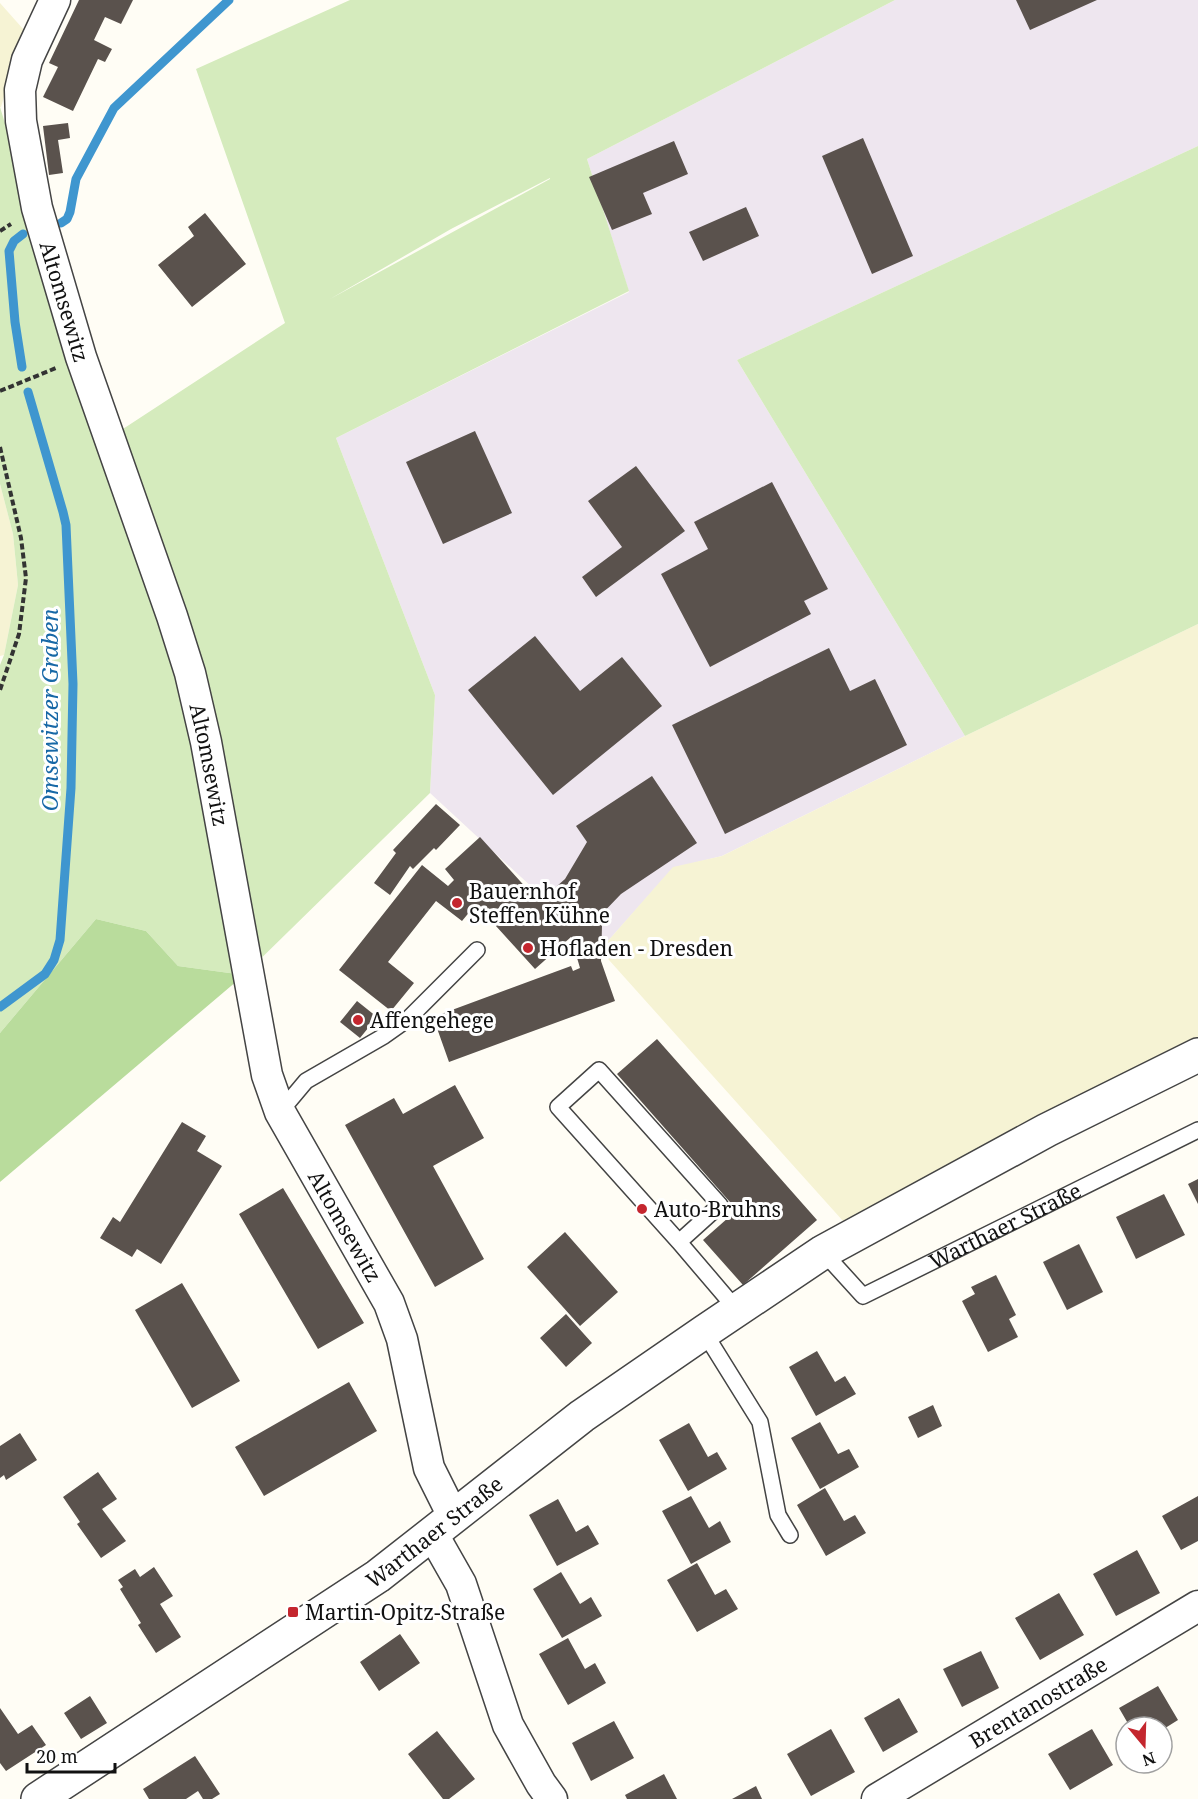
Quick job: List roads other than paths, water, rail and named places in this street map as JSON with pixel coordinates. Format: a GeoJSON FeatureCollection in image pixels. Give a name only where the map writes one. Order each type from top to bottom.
{"type":"FeatureCollection","features":[{"type":"Feature","properties":{"kind":"street","name":"Altomsewitz"},"geometry":{"type":"LineString","coordinates":[[55,0],[27,60],[20,90],[21,121],[37,208],[81,357],[190,673],[206,742],[267,1075],[280,1112],[389,1303],[402,1339],[442,1525]]}},
{"type":"Feature","properties":{"kind":"street","name":"Warthaer Straße"},"geometry":{"type":"LineString","coordinates":[[38,1799],[378,1576],[582,1416],[823,1252],[1047,1130],[1198,1055]]}},
{"type":"Feature","properties":{"kind":"street"},"geometry":{"type":"LineString","coordinates":[[442,1525],[508,1725],[552,1799]]}},
{"type":"Feature","properties":{"kind":"street","name":"Brentanostraße"},"geometry":{"type":"LineString","coordinates":[[877,1799],[1198,1606]]}},
{"type":"Feature","properties":{"kind":"lane"},"geometry":{"type":"LineString","coordinates":[[280,1112],[306,1081],[384,1036],[408,1018],[477,950]]}},
{"type":"Feature","properties":{"kind":"lane"},"geometry":{"type":"LineString","coordinates":[[679,1242],[720,1206],[599,1070],[558,1107],[737,1310]]}},
{"type":"Feature","properties":{"kind":"lane","name":"Warthaer Straße"},"geometry":{"type":"LineString","coordinates":[[823,1252],[863,1296],[1198,1130]]}},
{"type":"Feature","properties":{"kind":"lane"},"geometry":{"type":"LineString","coordinates":[[704,1332],[760,1422],[778,1515],[790,1534]]}},
{"type":"Feature","properties":{"kind":"waterway","name":"Omsewitzer Graben"},"geometry":{"type":"LineString","coordinates":[[61,223],[67,219],[70,212],[76,179],[114,108],[229,0]]}},
{"type":"Feature","properties":{"kind":"waterway","name":"Omsewitzer Graben"},"geometry":{"type":"LineString","coordinates":[[22,367],[15,322],[9,251],[14,241],[23,234]]}},
{"type":"Feature","properties":{"kind":"waterway","name":"Omsewitzer Graben"},"geometry":{"type":"LineString","coordinates":[[0,1007],[45,974],[54,960],[60,940],[71,788],[73,684],[66,525],[28,392]]}},
{"type":"Feature","properties":{"kind":"place","name":"Bauernhof Steffen Kühne"},"geometry":{"type":"Point","coordinates":[457,903]}},
{"type":"Feature","properties":{"kind":"place","name":"Hofladen - Dresden"},"geometry":{"type":"Point","coordinates":[528,948]}},
{"type":"Feature","properties":{"kind":"place","name":"Affengehege"},"geometry":{"type":"Point","coordinates":[358,1020]}},
{"type":"Feature","properties":{"kind":"place","name":"Auto-Bruhns"},"geometry":{"type":"Point","coordinates":[642,1209]}},
{"type":"Feature","properties":{"kind":"place","name":"Martin-Opitz-Straße"},"geometry":{"type":"Point","coordinates":[293,1612]}}]}
